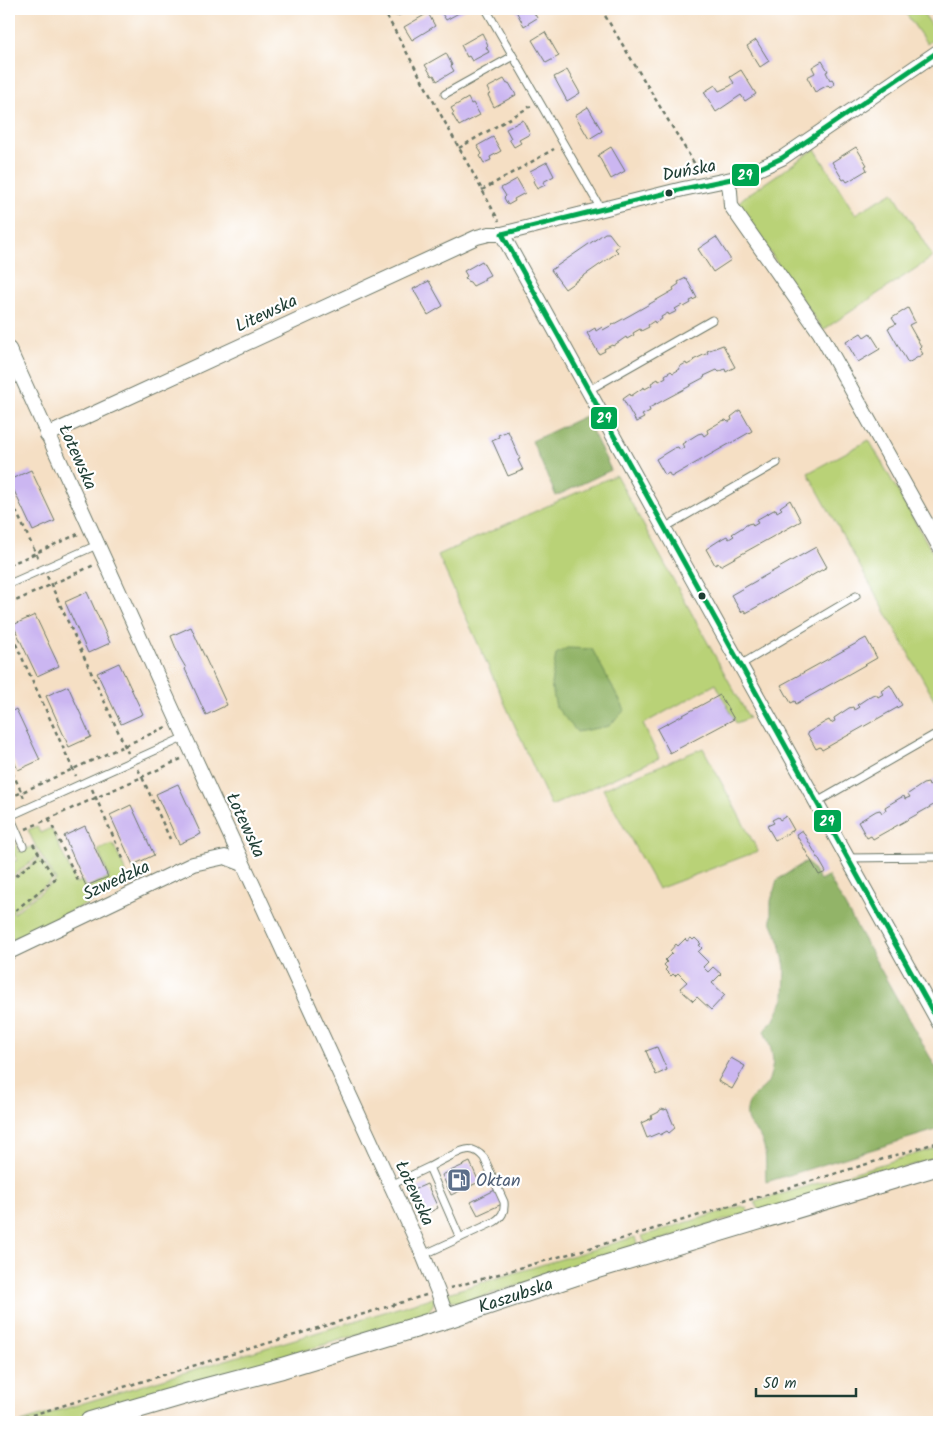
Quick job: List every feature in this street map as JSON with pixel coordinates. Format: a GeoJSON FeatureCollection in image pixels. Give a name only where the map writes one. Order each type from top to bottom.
{"type":"FeatureCollection","features":[{"type":"Feature","properties":{"kind":"main road","name":"Kaszubska"},"geometry":{"type":"LineString","coordinates":[[90,1422],[187,1393],[282,1368],[446,1318],[594,1268],[939,1165]]}},
{"type":"Feature","properties":{"kind":"street","name":"Duńska"},"geometry":{"type":"LineString","coordinates":[[501,229],[601,210],[698,186],[728,181],[756,172],[782,158],[939,51]]}},
{"type":"Feature","properties":{"kind":"street"},"geometry":{"type":"LineString","coordinates":[[728,181],[731,206],[820,333],[939,546]]}},
{"type":"Feature","properties":{"kind":"street"},"geometry":{"type":"LineString","coordinates":[[501,229],[664,528],[939,1023]]}},
{"type":"Feature","properties":{"kind":"street","name":"Litewska"},"geometry":{"type":"LineString","coordinates":[[47,434],[477,237],[501,229]]}},
{"type":"Feature","properties":{"kind":"street","name":"Łotewska"},"geometry":{"type":"LineString","coordinates":[[9,349],[423,1255],[446,1318]]}},
{"type":"Feature","properties":{"kind":"street","name":"Szwedzka"},"geometry":{"type":"LineString","coordinates":[[9,952],[193,864],[225,857],[243,864]]}},
{"type":"Feature","properties":{"kind":"lane"},"geometry":{"type":"LineString","coordinates":[[486,9],[601,210]]}},
{"type":"Feature","properties":{"kind":"lane"},"geometry":{"type":"LineString","coordinates":[[446,94],[513,56]]}},
{"type":"Feature","properties":{"kind":"lane"},"geometry":{"type":"LineString","coordinates":[[589,390],[712,320]]}},
{"type":"Feature","properties":{"kind":"lane"},"geometry":{"type":"LineString","coordinates":[[664,528],[777,463]]}},
{"type":"Feature","properties":{"kind":"lane"},"geometry":{"type":"LineString","coordinates":[[9,584],[97,545]]}},
{"type":"Feature","properties":{"kind":"lane"},"geometry":{"type":"LineString","coordinates":[[740,665],[856,596]]}},
{"type":"Feature","properties":{"kind":"lane"},"geometry":{"type":"LineString","coordinates":[[817,802],[934,735]]}},
{"type":"Feature","properties":{"kind":"lane"},"geometry":{"type":"LineString","coordinates":[[23,846],[9,815],[185,737]]}},
{"type":"Feature","properties":{"kind":"lane"},"geometry":{"type":"LineString","coordinates":[[847,858],[939,858]]}},
{"type":"Feature","properties":{"kind":"lane"},"geometry":{"type":"LineString","coordinates":[[391,1185],[467,1149],[480,1154],[484,1158],[504,1202],[505,1210],[500,1218],[423,1255]]}},
{"type":"Feature","properties":{"kind":"lane"},"geometry":{"type":"LineString","coordinates":[[428,1168],[460,1238]]}},
{"type":"Feature","properties":{"kind":"path"},"geometry":{"type":"LineString","coordinates":[[383,9],[482,190],[501,229]]}},
{"type":"Feature","properties":{"kind":"path"},"geometry":{"type":"LineString","coordinates":[[601,9],[694,162],[698,186]]}},
{"type":"Feature","properties":{"kind":"path"},"geometry":{"type":"LineString","coordinates":[[459,148],[539,102]]}},
{"type":"Feature","properties":{"kind":"path"},"geometry":{"type":"LineString","coordinates":[[482,190],[563,144]]}},
{"type":"Feature","properties":{"kind":"path"},"geometry":{"type":"LineString","coordinates":[[9,496],[36,553]]}},
{"type":"Feature","properties":{"kind":"path"},"geometry":{"type":"LineString","coordinates":[[9,565],[78,534]]}},
{"type":"Feature","properties":{"kind":"path"},"geometry":{"type":"LineString","coordinates":[[9,604],[94,565]]}},
{"type":"Feature","properties":{"kind":"path"},"geometry":{"type":"LineString","coordinates":[[43,569],[124,746]]}},
{"type":"Feature","properties":{"kind":"path"},"geometry":{"type":"LineString","coordinates":[[9,629],[72,769]]}},
{"type":"Feature","properties":{"kind":"path"},"geometry":{"type":"LineString","coordinates":[[9,798],[166,726]]}},
{"type":"Feature","properties":{"kind":"path"},"geometry":{"type":"LineString","coordinates":[[17,833],[181,759]]}},
{"type":"Feature","properties":{"kind":"path"},"geometry":{"type":"LineString","coordinates":[[9,765],[28,808]]}},
{"type":"Feature","properties":{"kind":"path"},"geometry":{"type":"LineString","coordinates":[[142,776],[170,839]]}},
{"type":"Feature","properties":{"kind":"path"},"geometry":{"type":"LineString","coordinates":[[96,798],[124,860]]}},
{"type":"Feature","properties":{"kind":"path"},"geometry":{"type":"LineString","coordinates":[[49,819],[78,881]]}},
{"type":"Feature","properties":{"kind":"path"},"geometry":{"type":"LineString","coordinates":[[9,881],[40,856],[55,880],[14,912],[9,909]]}},
{"type":"Feature","properties":{"kind":"path"},"geometry":{"type":"LineString","coordinates":[[9,1422],[939,1142]]}},
{"type":"Feature","properties":{"kind":"green space"},"geometry":{"type":"Polygon","coordinates":[[[903,9],[920,9],[939,35],[927,44],[903,9]]]}},
{"type":"Feature","properties":{"kind":"green space"},"geometry":{"type":"Polygon","coordinates":[[[815,149],[855,214],[893,192],[933,257],[823,330],[739,207],[740,201],[743,198],[815,149]]]}},
{"type":"Feature","properties":{"kind":"green space"},"geometry":{"type":"Polygon","coordinates":[[[585,416],[611,470],[556,496],[532,441],[585,416]]]}},
{"type":"Feature","properties":{"kind":"green space"},"geometry":{"type":"Polygon","coordinates":[[[869,440],[939,564],[939,708],[808,473],[869,440]]]}},
{"type":"Feature","properties":{"kind":"green space"},"geometry":{"type":"Polygon","coordinates":[[[616,475],[749,718],[736,723],[716,684],[643,724],[659,758],[551,806],[438,555],[616,475]]]}},
{"type":"Feature","properties":{"kind":"green space"},"geometry":{"type":"Polygon","coordinates":[[[567,648],[592,649],[625,710],[609,726],[577,732],[556,707],[551,684],[556,654],[567,648]]]}},
{"type":"Feature","properties":{"kind":"green space"},"geometry":{"type":"Polygon","coordinates":[[[703,748],[758,851],[658,889],[603,789],[703,748]]]}},
{"type":"Feature","properties":{"kind":"green space"},"geometry":{"type":"Polygon","coordinates":[[[37,826],[40,833],[51,828],[76,883],[82,881],[86,888],[109,877],[98,850],[113,844],[131,883],[9,941],[9,910],[14,913],[56,880],[28,830],[37,826]]]}},
{"type":"Feature","properties":{"kind":"green space"},"geometry":{"type":"Polygon","coordinates":[[[14,841],[19,852],[33,846],[39,856],[9,879],[9,864],[17,860],[9,843],[14,841]]]}},
{"type":"Feature","properties":{"kind":"green space"},"geometry":{"type":"Polygon","coordinates":[[[40,858],[54,879],[13,911],[9,908],[9,882],[40,858]]]}},
{"type":"Feature","properties":{"kind":"green space"},"geometry":{"type":"Polygon","coordinates":[[[807,861],[820,880],[828,876],[939,1073],[939,1129],[766,1182],[766,1159],[763,1142],[748,1122],[747,1115],[749,1103],[766,1085],[772,1070],[773,1058],[771,1048],[764,1031],[774,1020],[784,999],[785,967],[780,943],[771,921],[771,901],[777,880],[807,861]]]}},
{"type":"Feature","properties":{"kind":"green space"},"geometry":{"type":"Polygon","coordinates":[[[939,1147],[939,1157],[764,1210],[758,1209],[755,1202],[939,1147]]]}},
{"type":"Feature","properties":{"kind":"green space"},"geometry":{"type":"Polygon","coordinates":[[[741,1206],[747,1208],[748,1213],[648,1244],[642,1236],[741,1206]]]}},
{"type":"Feature","properties":{"kind":"green space"},"geometry":{"type":"Polygon","coordinates":[[[635,1237],[636,1247],[608,1258],[461,1303],[452,1300],[444,1294],[635,1237]]]}},
{"type":"Feature","properties":{"kind":"green space"},"geometry":{"type":"Polygon","coordinates":[[[434,1297],[433,1305],[423,1315],[68,1422],[21,1422],[434,1297]]]}},
{"type":"Feature","properties":{"kind":"building"},"geometry":{"type":"Polygon","coordinates":[[[439,9],[466,9],[446,20],[439,9]]]}},
{"type":"Feature","properties":{"kind":"building"},"geometry":{"type":"Polygon","coordinates":[[[515,9],[532,9],[537,18],[524,26],[515,9]]]}},
{"type":"Feature","properties":{"kind":"building"},"geometry":{"type":"Polygon","coordinates":[[[428,13],[435,26],[412,40],[404,27],[428,13]]]}},
{"type":"Feature","properties":{"kind":"building"},"geometry":{"type":"Polygon","coordinates":[[[545,32],[559,56],[546,63],[532,40],[545,32]]]}},
{"type":"Feature","properties":{"kind":"building"},"geometry":{"type":"Polygon","coordinates":[[[482,33],[489,52],[472,61],[469,56],[467,57],[461,45],[482,33]]]}},
{"type":"Feature","properties":{"kind":"building"},"geometry":{"type":"Polygon","coordinates":[[[756,40],[769,61],[760,67],[747,46],[756,40]]]}},
{"type":"Feature","properties":{"kind":"building"},"geometry":{"type":"Polygon","coordinates":[[[446,53],[454,71],[437,81],[425,65],[446,53]]]}},
{"type":"Feature","properties":{"kind":"building"},"geometry":{"type":"Polygon","coordinates":[[[822,61],[828,71],[826,72],[830,80],[832,79],[835,84],[830,87],[828,85],[815,92],[807,77],[815,73],[812,67],[822,61]]]}},
{"type":"Feature","properties":{"kind":"building"},"geometry":{"type":"Polygon","coordinates":[[[567,70],[580,93],[567,101],[554,77],[567,70]]]}},
{"type":"Feature","properties":{"kind":"building"},"geometry":{"type":"Polygon","coordinates":[[[741,70],[756,94],[745,101],[741,95],[716,112],[704,92],[715,85],[719,91],[730,86],[734,83],[730,77],[741,70]]]}},
{"type":"Feature","properties":{"kind":"building"},"geometry":{"type":"Polygon","coordinates":[[[504,79],[507,84],[509,83],[516,95],[494,107],[487,88],[504,79]]]}},
{"type":"Feature","properties":{"kind":"building"},"geometry":{"type":"Polygon","coordinates":[[[468,98],[480,115],[459,126],[452,114],[454,113],[451,108],[468,98]]]}},
{"type":"Feature","properties":{"kind":"building"},"geometry":{"type":"Polygon","coordinates":[[[588,107],[602,131],[589,139],[575,115],[588,107]]]}},
{"type":"Feature","properties":{"kind":"building"},"geometry":{"type":"Polygon","coordinates":[[[523,120],[530,134],[519,140],[521,143],[514,147],[506,129],[523,120]]]}},
{"type":"Feature","properties":{"kind":"building"},"geometry":{"type":"Polygon","coordinates":[[[493,137],[501,151],[490,157],[491,160],[484,163],[480,156],[482,154],[477,146],[493,137]]]}},
{"type":"Feature","properties":{"kind":"building"},"geometry":{"type":"Polygon","coordinates":[[[611,147],[625,171],[611,179],[598,155],[611,147]]]}},
{"type":"Feature","properties":{"kind":"building"},"geometry":{"type":"Polygon","coordinates":[[[856,147],[867,165],[865,166],[867,170],[847,182],[845,179],[843,180],[832,162],[856,147]]]}},
{"type":"Feature","properties":{"kind":"building"},"geometry":{"type":"Polygon","coordinates":[[[547,162],[554,176],[543,182],[545,185],[537,189],[530,171],[547,162]]]}},
{"type":"Feature","properties":{"kind":"building"},"geometry":{"type":"Polygon","coordinates":[[[517,179],[525,193],[508,205],[504,198],[506,196],[501,188],[517,179]]]}},
{"type":"Feature","properties":{"kind":"building"},"geometry":{"type":"Polygon","coordinates":[[[605,233],[609,233],[619,246],[615,249],[618,252],[565,289],[551,270],[605,233]]]}},
{"type":"Feature","properties":{"kind":"building"},"geometry":{"type":"Polygon","coordinates":[[[716,237],[731,260],[713,272],[698,249],[716,237]]]}},
{"type":"Feature","properties":{"kind":"building"},"geometry":{"type":"Polygon","coordinates":[[[482,261],[490,275],[473,286],[465,278],[467,276],[464,271],[482,261]]]}},
{"type":"Feature","properties":{"kind":"building"},"geometry":{"type":"Polygon","coordinates":[[[686,278],[697,298],[690,301],[691,303],[684,307],[682,305],[675,309],[677,311],[661,317],[662,319],[655,323],[654,321],[648,325],[649,327],[641,331],[640,329],[627,339],[626,337],[613,346],[604,349],[605,351],[599,354],[587,333],[595,328],[596,331],[602,327],[603,330],[632,314],[674,290],[673,288],[679,284],[678,282],[686,278]]]}},
{"type":"Feature","properties":{"kind":"building"},"geometry":{"type":"Polygon","coordinates":[[[429,281],[443,306],[428,315],[413,289],[429,281]]]}},
{"type":"Feature","properties":{"kind":"building"},"geometry":{"type":"Polygon","coordinates":[[[908,308],[915,322],[909,325],[921,346],[919,348],[923,354],[908,363],[888,328],[896,324],[892,318],[908,308]]]}},
{"type":"Feature","properties":{"kind":"building"},"geometry":{"type":"Polygon","coordinates":[[[861,333],[864,337],[870,333],[880,349],[858,362],[846,342],[861,333]]]}},
{"type":"Feature","properties":{"kind":"building"},"geometry":{"type":"Polygon","coordinates":[[[723,345],[735,367],[726,372],[725,369],[719,372],[717,370],[704,376],[690,386],[649,408],[650,411],[642,415],[644,418],[636,422],[623,399],[644,387],[645,389],[652,385],[651,383],[658,379],[659,381],[666,377],[665,375],[671,371],[673,373],[686,363],[687,365],[708,353],[707,351],[723,345]]]}},
{"type":"Feature","properties":{"kind":"building"},"geometry":{"type":"Polygon","coordinates":[[[740,410],[752,431],[671,477],[669,473],[665,475],[656,459],[674,448],[678,447],[680,450],[684,447],[682,444],[698,434],[702,433],[704,436],[708,433],[707,430],[722,421],[726,420],[728,422],[732,420],[731,417],[740,410]]]}},
{"type":"Feature","properties":{"kind":"building"},"geometry":{"type":"Polygon","coordinates":[[[508,431],[523,470],[508,476],[492,440],[508,431]]]}},
{"type":"Feature","properties":{"kind":"building"},"geometry":{"type":"Polygon","coordinates":[[[31,470],[55,521],[33,531],[9,480],[31,470]]]}},
{"type":"Feature","properties":{"kind":"building"},"geometry":{"type":"Polygon","coordinates":[[[790,500],[801,521],[720,566],[718,563],[715,565],[706,549],[727,536],[729,539],[734,536],[732,534],[748,524],[752,523],[753,526],[758,523],[756,520],[772,511],[776,509],[777,512],[782,509],[780,507],[790,500]]]}},
{"type":"Feature","properties":{"kind":"building"},"geometry":{"type":"Polygon","coordinates":[[[816,547],[827,567],[746,613],[744,610],[741,612],[731,595],[816,547]]]}},
{"type":"Feature","properties":{"kind":"building"},"geometry":{"type":"Polygon","coordinates":[[[87,592],[110,643],[88,653],[65,602],[87,592]]]}},
{"type":"Feature","properties":{"kind":"building"},"geometry":{"type":"Polygon","coordinates":[[[35,615],[59,666],[37,676],[13,625],[35,615]]]}},
{"type":"Feature","properties":{"kind":"building"},"geometry":{"type":"Polygon","coordinates":[[[191,627],[227,705],[206,715],[171,636],[191,627]]]}},
{"type":"Feature","properties":{"kind":"building"},"geometry":{"type":"Polygon","coordinates":[[[866,638],[877,658],[796,704],[795,701],[791,703],[781,685],[866,638]]]}},
{"type":"Feature","properties":{"kind":"building"},"geometry":{"type":"Polygon","coordinates":[[[119,663],[143,714],[121,724],[97,673],[119,663]]]}},
{"type":"Feature","properties":{"kind":"building"},"geometry":{"type":"Polygon","coordinates":[[[890,685],[902,705],[822,750],[820,747],[816,749],[807,733],[829,720],[831,723],[835,721],[834,718],[849,708],[853,707],[854,710],[859,707],[857,705],[872,695],[876,694],[878,697],[883,694],[881,691],[890,685]]]}},
{"type":"Feature","properties":{"kind":"building"},"geometry":{"type":"Polygon","coordinates":[[[68,686],[91,737],[69,747],[46,696],[68,686]]]}},
{"type":"Feature","properties":{"kind":"building"},"geometry":{"type":"Polygon","coordinates":[[[720,695],[734,719],[670,753],[657,729],[720,695]]]}},
{"type":"Feature","properties":{"kind":"building"},"geometry":{"type":"Polygon","coordinates":[[[16,709],[40,760],[18,770],[9,750],[9,713],[16,709]]]}},
{"type":"Feature","properties":{"kind":"building"},"geometry":{"type":"Polygon","coordinates":[[[939,776],[939,802],[873,839],[871,836],[867,838],[858,822],[876,811],[880,810],[882,813],[886,810],[885,807],[904,796],[905,799],[910,797],[908,794],[923,784],[928,783],[929,786],[934,783],[932,780],[939,776]]]}},
{"type":"Feature","properties":{"kind":"building"},"geometry":{"type":"Polygon","coordinates":[[[178,784],[201,834],[179,844],[156,794],[178,784]]]}},
{"type":"Feature","properties":{"kind":"building"},"geometry":{"type":"Polygon","coordinates":[[[131,805],[154,855],[133,865],[110,815],[131,805]]]}},
{"type":"Feature","properties":{"kind":"building"},"geometry":{"type":"Polygon","coordinates":[[[786,816],[794,830],[775,840],[767,826],[774,823],[772,820],[778,817],[780,820],[786,816]]]}},
{"type":"Feature","properties":{"kind":"building"},"geometry":{"type":"Polygon","coordinates":[[[85,826],[108,877],[86,886],[64,836],[85,826]]]}},
{"type":"Feature","properties":{"kind":"building"},"geometry":{"type":"Polygon","coordinates":[[[802,830],[826,872],[819,875],[796,834],[802,830]]]}},
{"type":"Feature","properties":{"kind":"building"},"geometry":{"type":"Polygon","coordinates":[[[691,938],[693,940],[695,938],[701,944],[699,945],[702,948],[698,952],[708,962],[703,967],[708,972],[713,967],[721,974],[712,983],[725,995],[711,1010],[697,997],[693,1001],[683,992],[680,988],[687,982],[678,973],[675,976],[673,974],[671,976],[665,970],[667,968],[664,965],[667,962],[665,960],[672,953],[670,951],[676,944],[678,946],[685,939],[687,941],[691,938]]]}},
{"type":"Feature","properties":{"kind":"building"},"geometry":{"type":"Polygon","coordinates":[[[657,1047],[667,1070],[656,1075],[646,1051],[657,1047]]]}},
{"type":"Feature","properties":{"kind":"building"},"geometry":{"type":"Polygon","coordinates":[[[731,1058],[745,1066],[732,1089],[718,1081],[731,1058]]]}},
{"type":"Feature","properties":{"kind":"building"},"geometry":{"type":"Polygon","coordinates":[[[662,1109],[667,1109],[675,1128],[669,1133],[667,1131],[647,1138],[641,1123],[652,1118],[651,1116],[662,1109]]]}},
{"type":"Feature","properties":{"kind":"building"},"geometry":{"type":"Polygon","coordinates":[[[470,1162],[479,1182],[451,1195],[442,1175],[470,1162]]]}},
{"type":"Feature","properties":{"kind":"building"},"geometry":{"type":"Polygon","coordinates":[[[427,1184],[438,1208],[424,1215],[413,1190],[427,1184]]]}},
{"type":"Feature","properties":{"kind":"building"},"geometry":{"type":"Polygon","coordinates":[[[495,1190],[502,1204],[478,1215],[471,1202],[495,1190]]]}},
{"type":"Feature","properties":{"kind":"transit line","name":"29"},"geometry":{"type":"LineString","coordinates":[[939,51],[782,158],[741,177],[683,189],[502,234],[939,1023]]}},
{"type":"Feature","properties":{"kind":"place","name":"Oktan"},"geometry":{"type":"Point","coordinates":[459,1180]}}]}
